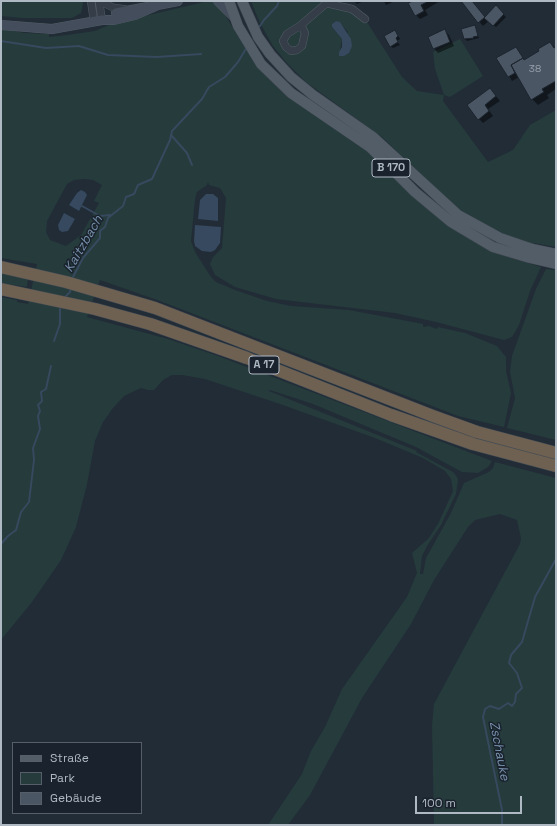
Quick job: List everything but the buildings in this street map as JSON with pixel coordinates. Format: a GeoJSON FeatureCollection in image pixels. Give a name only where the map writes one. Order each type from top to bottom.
{"type":"FeatureCollection","features":[{"type":"Feature","properties":{"kind":"highway","name":"A 17"},"geometry":{"type":"LineString","coordinates":[[1,267],[100,291],[155,308],[263,349],[397,403],[477,432],[556,453]]}},
{"type":"Feature","properties":{"kind":"highway","name":"A 17"},"geometry":{"type":"LineString","coordinates":[[1,289],[95,309],[150,324],[247,358],[391,415],[474,444],[556,466]]}},
{"type":"Feature","properties":{"kind":"main road"},"geometry":{"type":"LineString","coordinates":[[98,21],[114,14],[178,1]]}},
{"type":"Feature","properties":{"kind":"main road"},"geometry":{"type":"LineString","coordinates":[[218,1],[228,10],[237,23]]}},
{"type":"Feature","properties":{"kind":"main road","name":"B 170"},"geometry":{"type":"LineString","coordinates":[[229,1],[237,23],[261,64],[290,93],[370,147],[416,192],[451,222],[493,247],[531,254],[556,254]]}},
{"type":"Feature","properties":{"kind":"main road","name":"B 170"},"geometry":{"type":"LineString","coordinates":[[242,1],[249,18],[270,54],[291,77],[313,95],[373,137],[458,215],[531,254],[556,264]]}},
{"type":"Feature","properties":{"kind":"main road"},"geometry":{"type":"LineString","coordinates":[[1,25],[52,29],[98,21],[114,20],[135,15],[156,6]]}},
{"type":"Feature","properties":{"kind":"street"},"geometry":{"type":"LineString","coordinates":[[91,1],[98,21]]}},
{"type":"Feature","properties":{"kind":"street"},"geometry":{"type":"LineString","coordinates":[[98,21],[100,1],[114,8],[134,9]]}},
{"type":"Feature","properties":{"kind":"street"},"geometry":{"type":"LineString","coordinates":[[301,25],[328,2],[352,9],[365,19]]}},
{"type":"Feature","properties":{"kind":"green space"},"geometry":{"type":"Polygon","coordinates":[[[1,1],[82,1],[83,3],[81,13],[72,18],[23,18],[1,16],[1,1]]]}},
{"type":"Feature","properties":{"kind":"green space"},"geometry":{"type":"Polygon","coordinates":[[[251,1],[325,1],[346,7],[365,19],[402,77],[417,91],[444,95],[443,101],[488,162],[513,150],[530,125],[556,110],[556,247],[534,243],[533,245],[510,237],[472,218],[452,204],[383,138],[306,82],[273,46],[260,23],[251,1]],[[336,21],[332,24],[332,27],[342,39],[339,56],[348,32],[340,23],[336,21]]]}},
{"type":"Feature","properties":{"kind":"green space"},"geometry":{"type":"Polygon","coordinates":[[[204,2],[214,2],[219,5],[253,61],[281,91],[368,151],[451,228],[499,254],[541,267],[530,291],[519,325],[512,337],[504,340],[395,313],[276,299],[235,287],[215,275],[210,264],[213,257],[222,248],[226,198],[220,188],[209,185],[208,182],[207,185],[197,192],[195,199],[191,241],[195,252],[211,277],[216,282],[267,301],[291,306],[349,310],[423,324],[423,327],[429,326],[437,329],[438,327],[465,333],[497,346],[506,357],[506,371],[511,393],[504,427],[458,416],[160,301],[100,280],[87,317],[168,339],[218,356],[492,461],[488,467],[478,473],[462,472],[416,447],[313,404],[270,390],[269,391],[417,451],[416,452],[453,472],[458,480],[456,494],[441,525],[422,556],[420,574],[423,574],[426,558],[451,513],[464,483],[489,472],[493,468],[495,462],[556,478],[556,825],[434,825],[432,726],[434,704],[520,544],[521,538],[517,520],[500,514],[475,520],[468,527],[434,580],[411,624],[362,698],[310,795],[288,825],[268,825],[302,774],[311,751],[325,727],[342,689],[407,597],[417,573],[412,553],[429,538],[439,522],[453,491],[451,479],[445,471],[423,458],[375,438],[205,379],[182,375],[172,375],[163,380],[154,390],[141,388],[124,396],[113,408],[103,422],[95,441],[87,484],[76,527],[61,560],[32,602],[1,640],[1,297],[28,304],[37,264],[1,258],[1,28],[24,33],[49,34],[49,37],[95,31],[111,24],[204,2]],[[74,180],[67,184],[47,221],[46,232],[50,240],[66,246],[81,235],[99,203],[94,201],[102,185],[93,180],[74,180]]]}},
{"type":"Feature","properties":{"kind":"green space"},"geometry":{"type":"Polygon","coordinates":[[[460,39],[483,76],[450,97],[444,95],[435,69],[433,52],[460,39]]]}},
{"type":"Feature","properties":{"kind":"green space"},"geometry":{"type":"Polygon","coordinates":[[[546,269],[556,270],[556,440],[507,428],[515,398],[510,372],[512,356],[536,289],[546,269]]]}},
{"type":"Feature","properties":{"kind":"green space"},"geometry":{"type":"Polygon","coordinates":[[[1,273],[28,279],[27,287],[1,283],[1,273]]]}},
{"type":"Feature","properties":{"kind":"water"},"geometry":{"type":"Polygon","coordinates":[[[336,21],[340,22],[351,39],[352,46],[349,53],[344,56],[339,56],[339,52],[342,47],[342,39],[332,27],[332,24],[336,21]]]}},
{"type":"Feature","properties":{"kind":"water"},"geometry":{"type":"Polygon","coordinates":[[[81,190],[87,195],[79,211],[69,205],[77,193],[81,190]]]}},
{"type":"Feature","properties":{"kind":"water"},"geometry":{"type":"Polygon","coordinates":[[[206,194],[213,194],[218,198],[218,221],[198,219],[200,200],[206,194]]]}},
{"type":"Feature","properties":{"kind":"water"},"geometry":{"type":"Polygon","coordinates":[[[64,213],[75,219],[68,231],[62,232],[59,230],[58,225],[64,213]]]}},
{"type":"Feature","properties":{"kind":"water"},"geometry":{"type":"Polygon","coordinates":[[[195,225],[221,227],[220,243],[215,250],[211,252],[202,251],[195,246],[195,225]]]}},
{"type":"Feature","properties":{"kind":"waterway","name":"Kaitzbach"},"geometry":{"type":"LineString","coordinates":[[258,29],[277,6],[279,1]]}},
{"type":"Feature","properties":{"kind":"waterway"},"geometry":{"type":"LineString","coordinates":[[1,41],[46,48],[79,46],[108,55],[157,57],[201,54]]}},
{"type":"Feature","properties":{"kind":"waterway","name":"Kaitzbach"},"geometry":{"type":"LineString","coordinates":[[72,279],[83,258],[100,238],[100,231],[105,227],[108,218],[123,206],[126,197],[134,194],[138,185],[152,179],[170,140],[172,131],[202,99],[209,87],[225,77],[238,62],[247,47]]}},
{"type":"Feature","properties":{"kind":"waterway"},"geometry":{"type":"LineString","coordinates":[[171,135],[187,153],[192,165]]}},
{"type":"Feature","properties":{"kind":"waterway"},"geometry":{"type":"LineString","coordinates":[[82,206],[100,216],[110,215]]}},
{"type":"Feature","properties":{"kind":"waterway","name":"Kaitzbach"},"geometry":{"type":"LineString","coordinates":[[64,298],[70,292],[71,287]]}},
{"type":"Feature","properties":{"kind":"waterway","name":"Kaitzbach"},"geometry":{"type":"LineString","coordinates":[[54,341],[60,324],[60,305]]}},
{"type":"Feature","properties":{"kind":"waterway","name":"Kaitzbach"},"geometry":{"type":"LineString","coordinates":[[1,544],[16,530],[21,512],[29,502],[34,460],[33,448],[40,429],[38,416],[40,411],[38,405],[42,401],[41,392],[46,389],[51,366]]}},
{"type":"Feature","properties":{"kind":"waterway","name":"Zschauke"},"geometry":{"type":"LineString","coordinates":[[502,825],[502,810],[483,717],[485,709],[490,706],[499,709],[508,703],[512,706],[515,702],[516,694],[522,688],[517,673],[509,663],[511,655],[522,642],[535,597],[556,559]]}}]}
